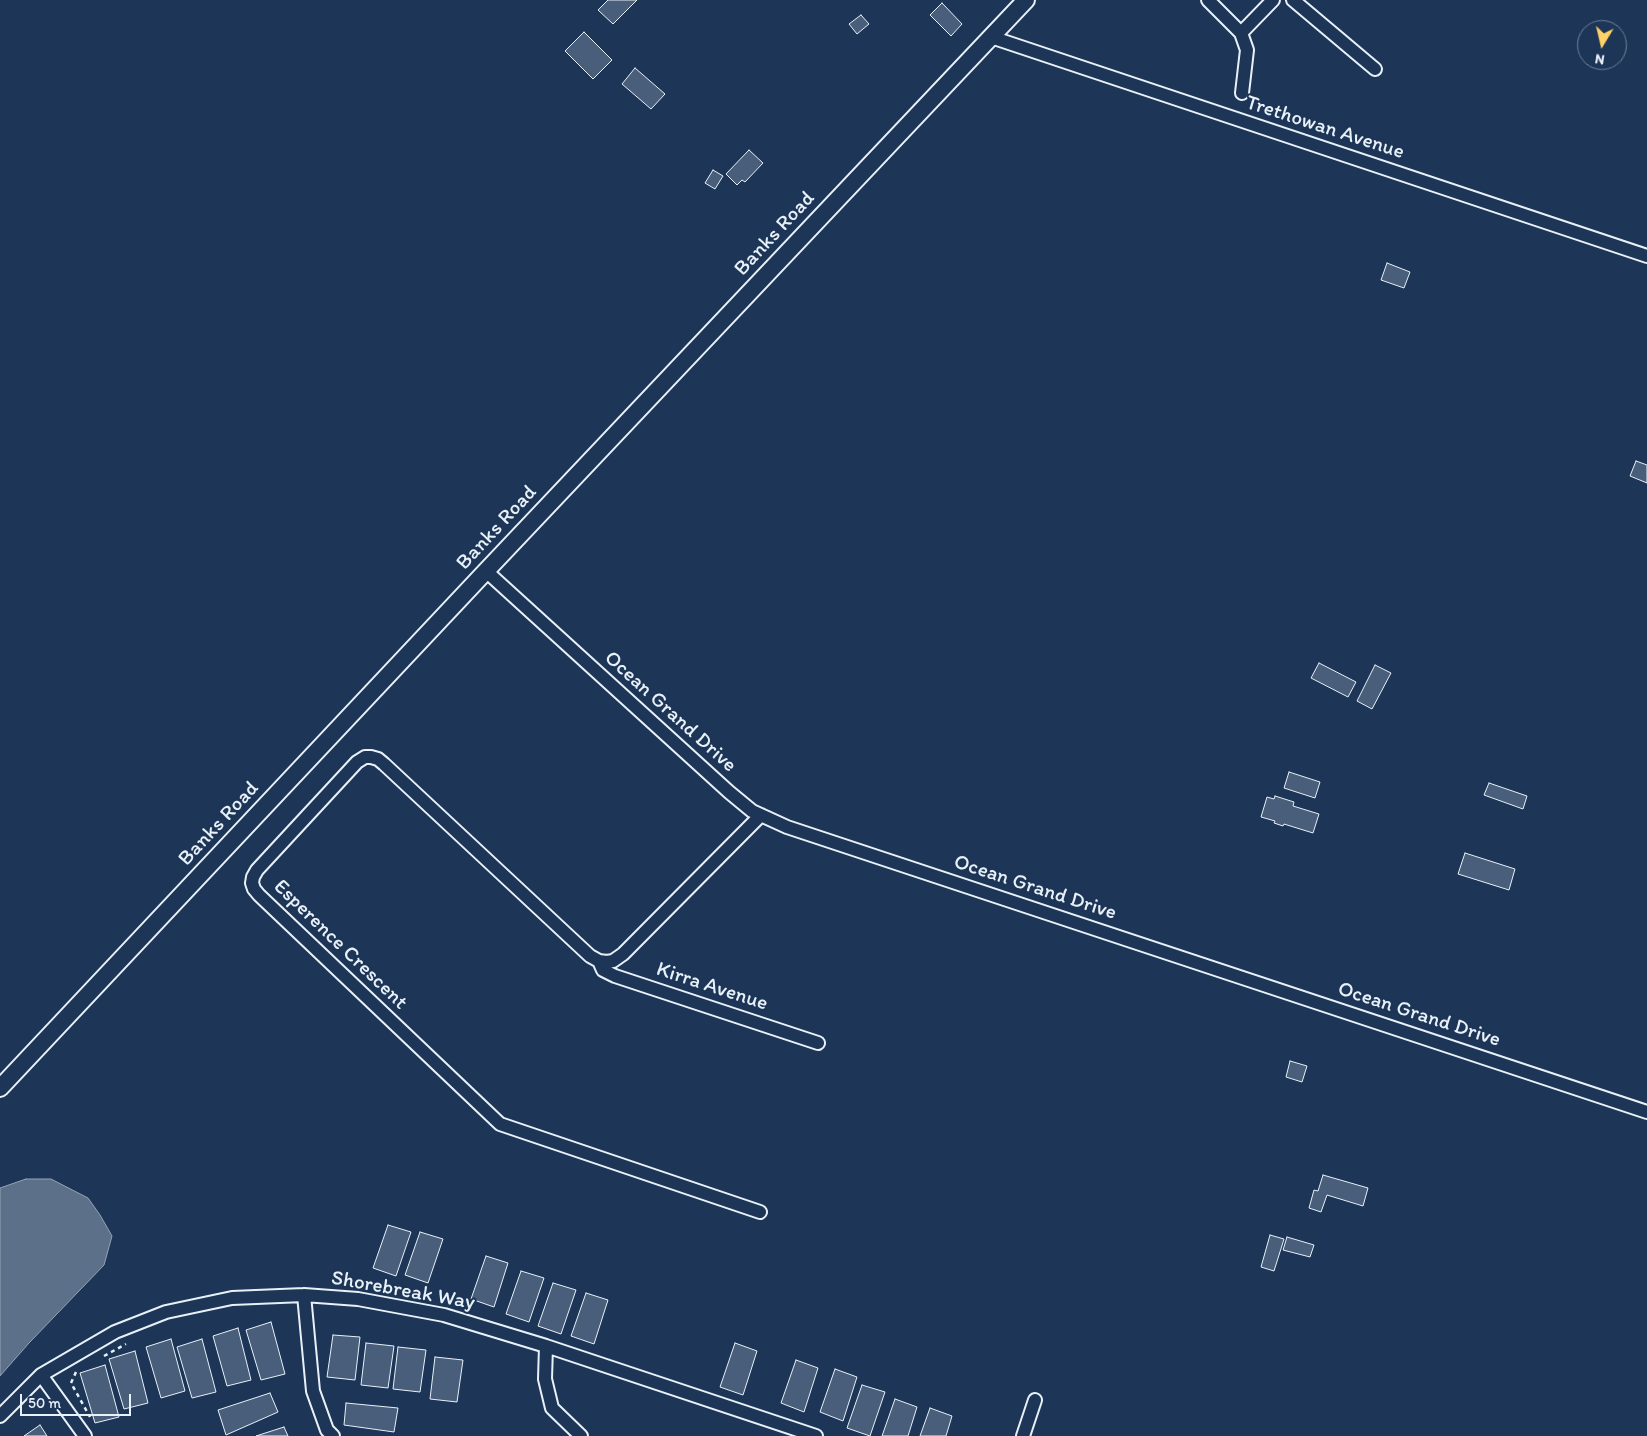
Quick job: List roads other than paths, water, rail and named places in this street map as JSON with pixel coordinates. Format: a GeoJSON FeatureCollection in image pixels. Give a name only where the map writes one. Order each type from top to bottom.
{"type":"FeatureCollection","features":[{"type":"Feature","properties":{"kind":"street","name":"Banks Road"},"geometry":{"type":"LineString","coordinates":[[0,1088],[1026,0]]}},
{"type":"Feature","properties":{"kind":"street"},"geometry":{"type":"LineString","coordinates":[[1208,0],[1241,33],[1247,50],[1242,93]]}},
{"type":"Feature","properties":{"kind":"street"},"geometry":{"type":"LineString","coordinates":[[1241,33],[1273,0]]}},
{"type":"Feature","properties":{"kind":"street"},"geometry":{"type":"LineString","coordinates":[[1293,0],[1375,69]]}},
{"type":"Feature","properties":{"kind":"street","name":"Trethowan Avenue"},"geometry":{"type":"LineString","coordinates":[[991,37],[1647,256]]}},
{"type":"Feature","properties":{"kind":"street","name":"Ocean Grand Drive"},"geometry":{"type":"LineString","coordinates":[[486,571],[729,792],[761,815],[796,830],[1647,1112]]}},
{"type":"Feature","properties":{"kind":"street","name":"Esperence Crescent"},"geometry":{"type":"LineString","coordinates":[[599,961],[590,956],[384,764],[378,759],[371,757],[365,757],[357,762],[257,870],[253,877],[254,889],[259,895],[500,1124],[760,1212]]}},
{"type":"Feature","properties":{"kind":"street"},"geometry":{"type":"LineString","coordinates":[[599,961],[613,961],[623,954],[761,815]]}},
{"type":"Feature","properties":{"kind":"street","name":"Kirra Avenue"},"geometry":{"type":"LineString","coordinates":[[599,961],[603,970],[615,976],[818,1043]]}},
{"type":"Feature","properties":{"kind":"street"},"geometry":{"type":"LineString","coordinates":[[304,1295],[313,1391],[327,1430],[333,1436]]}},
{"type":"Feature","properties":{"kind":"street","name":"Shorebreak Way"},"geometry":{"type":"LineString","coordinates":[[0,1416],[41,1375],[115,1332],[166,1312],[232,1298],[304,1295],[358,1299],[444,1315],[546,1346],[795,1433],[816,1436]]}},
{"type":"Feature","properties":{"kind":"street"},"geometry":{"type":"LineString","coordinates":[[546,1346],[545,1379],[552,1408],[581,1436]]}},
{"type":"Feature","properties":{"kind":"street"},"geometry":{"type":"LineString","coordinates":[[41,1375],[85,1436]]}},
{"type":"Feature","properties":{"kind":"street"},"geometry":{"type":"LineString","coordinates":[[1024,1436],[1035,1400]]}},
{"type":"Feature","properties":{"kind":"water"},"geometry":{"type":"Polygon","coordinates":[[[26,1179],[51,1179],[88,1198],[112,1236],[104,1265],[0,1376],[0,1188],[26,1179]]]}}]}
